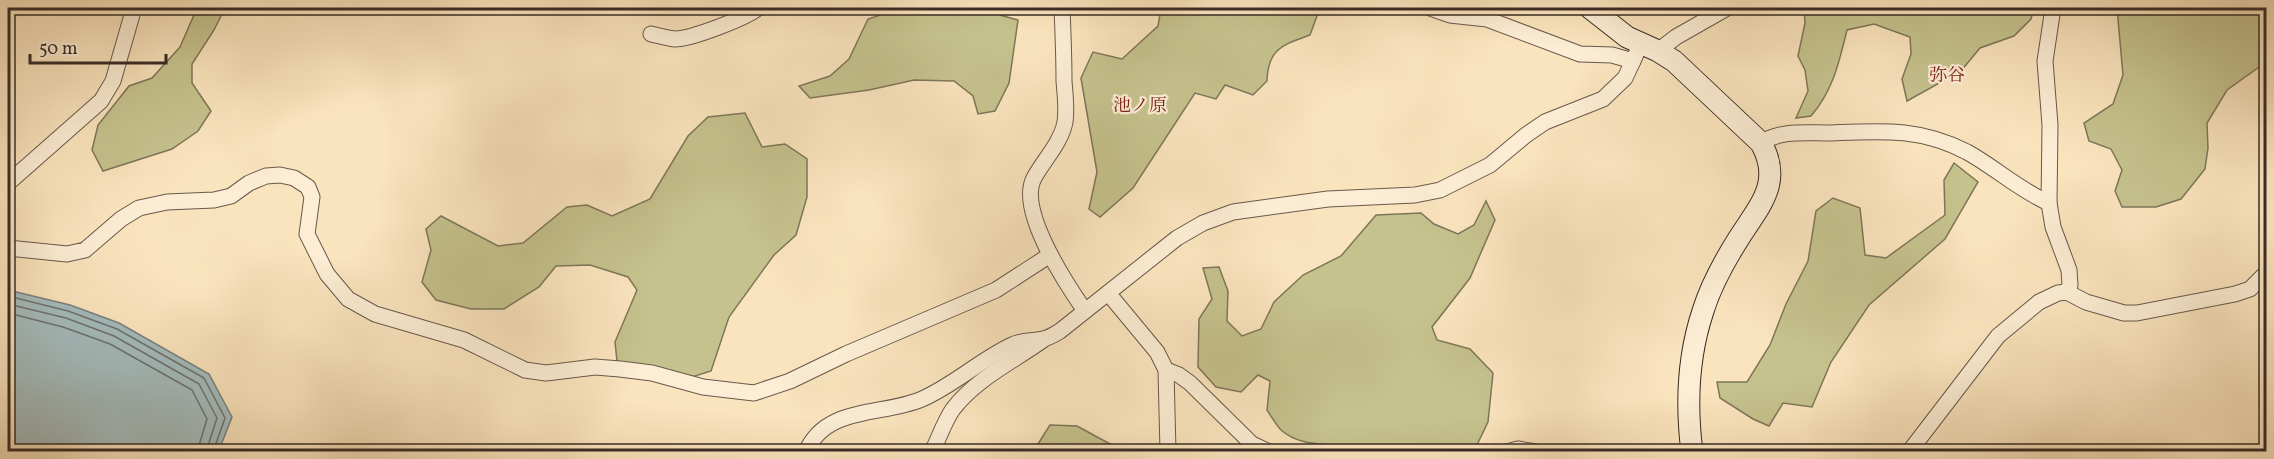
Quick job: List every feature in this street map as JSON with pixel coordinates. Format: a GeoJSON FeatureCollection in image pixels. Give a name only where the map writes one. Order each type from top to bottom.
{"type":"FeatureCollection","features":[{"type":"Feature","properties":{"kind":"main road"},"geometry":{"type":"LineString","coordinates":[[1590,8],[1644,52],[1674,61],[1761,143],[1769,157],[1771,172],[1767,192],[1758,211],[1720,272],[1703,309],[1695,337],[1691,360],[1690,393],[1692,452]]}},
{"type":"Feature","properties":{"kind":"street"},"geometry":{"type":"LineString","coordinates":[[8,183],[101,101],[113,81],[134,8]]}},
{"type":"Feature","properties":{"kind":"street"},"geometry":{"type":"LineString","coordinates":[[651,34],[677,39],[749,15],[758,8]]}},
{"type":"Feature","properties":{"kind":"street"},"geometry":{"type":"LineString","coordinates":[[1062,8],[1065,124],[1055,145],[1032,181],[1030,194],[1034,217],[1050,255],[1084,311]]}},
{"type":"Feature","properties":{"kind":"street"},"geometry":{"type":"LineString","coordinates":[[1430,8],[1450,15],[1487,19],[1580,54],[1612,55],[1644,52],[1727,8]]}},
{"type":"Feature","properties":{"kind":"street"},"geometry":{"type":"LineString","coordinates":[[2053,8],[2045,61],[2050,125],[2049,203],[2052,227],[2068,270],[2070,285],[2067,292]]}},
{"type":"Feature","properties":{"kind":"street"},"geometry":{"type":"LineString","coordinates":[[932,452],[952,411],[968,393],[987,378],[1060,331],[1177,238],[1203,223],[1233,212],[1328,199],[1415,195],[1440,189],[1490,165],[1545,122],[1603,99],[1625,78],[1644,52]]}},
{"type":"Feature","properties":{"kind":"street"},"geometry":{"type":"LineString","coordinates":[[1761,143],[1769,137],[1788,134],[1886,131],[1917,133],[1939,139],[1969,153],[2014,184],[2049,203]]}},
{"type":"Feature","properties":{"kind":"street"},"geometry":{"type":"LineString","coordinates":[[8,248],[67,254],[85,250],[121,219],[139,208],[167,202],[214,200],[231,196],[249,183],[266,176],[280,175],[294,178],[308,187],[312,197],[307,234],[327,274],[348,299],[375,314],[464,340],[525,370],[546,374],[603,367],[652,373],[703,387],[754,393],[790,381],[846,354],[996,290],[1050,255]]}},
{"type":"Feature","properties":{"kind":"street"},"geometry":{"type":"LineString","coordinates":[[1909,452],[1998,336],[2039,302],[2058,293],[2067,292],[2085,302],[2124,313],[2137,313],[2235,294],[2250,289],[2266,273]]}},
{"type":"Feature","properties":{"kind":"street"},"geometry":{"type":"LineString","coordinates":[[1108,292],[1157,352],[1166,370],[1168,452]]}},
{"type":"Feature","properties":{"kind":"street"},"geometry":{"type":"LineString","coordinates":[[806,452],[819,432],[839,419],[919,400],[945,388],[1015,343],[1045,339]]}},
{"type":"Feature","properties":{"kind":"street"},"geometry":{"type":"LineString","coordinates":[[1166,370],[1190,383],[1252,444],[1269,452]]}},
{"type":"Feature","properties":{"kind":"street"},"geometry":{"type":"LineString","coordinates":[[1507,452],[1518,449],[1536,452]]}},
{"type":"Feature","properties":{"kind":"shaded area"},"geometry":{"type":"Polygon","coordinates":[[[197,8],[225,8],[192,64],[192,83],[211,111],[198,131],[172,149],[103,171],[92,150],[98,125],[129,86],[152,78],[180,47],[197,8]]]}},
{"type":"Feature","properties":{"kind":"shaded area"},"geometry":{"type":"Polygon","coordinates":[[[901,8],[997,8],[1000,15],[1018,20],[1009,83],[995,111],[978,114],[973,96],[954,81],[914,80],[869,90],[810,98],[799,86],[830,76],[849,59],[868,19],[901,8]]]}},
{"type":"Feature","properties":{"kind":"shaded area"},"geometry":{"type":"Polygon","coordinates":[[[1161,8],[1320,8],[1310,35],[1279,49],[1270,61],[1267,81],[1253,95],[1225,85],[1216,99],[1195,93],[1133,188],[1100,217],[1089,209],[1097,172],[1081,78],[1093,52],[1122,59],[1158,26],[1161,8]]]}},
{"type":"Feature","properties":{"kind":"shaded area"},"geometry":{"type":"Polygon","coordinates":[[[1804,8],[2034,8],[2031,19],[2014,36],[1980,48],[1961,71],[1907,101],[1902,79],[1911,54],[1910,37],[1874,24],[1847,30],[1834,76],[1825,97],[1811,116],[1796,118],[1808,91],[1805,70],[1798,56],[1805,23],[1804,8]]]}},
{"type":"Feature","properties":{"kind":"shaded area"},"geometry":{"type":"Polygon","coordinates":[[[2117,8],[2266,8],[2266,62],[2227,90],[2207,123],[2208,148],[2205,169],[2181,199],[2156,207],[2122,207],[2115,191],[2122,170],[2111,149],[2089,141],[2084,123],[2113,104],[2123,75],[2117,8]]]}},
{"type":"Feature","properties":{"kind":"shaded area"},"geometry":{"type":"Polygon","coordinates":[[[745,113],[762,147],[785,144],[807,159],[807,197],[796,235],[774,255],[729,317],[711,371],[692,377],[617,361],[615,342],[637,290],[628,277],[590,265],[556,266],[539,287],[504,309],[471,309],[436,300],[422,282],[431,250],[426,229],[441,216],[498,246],[523,243],[567,207],[587,205],[612,216],[650,199],[688,136],[708,117],[745,113]]]}},
{"type":"Feature","properties":{"kind":"shaded area"},"geometry":{"type":"Polygon","coordinates":[[[1954,163],[1978,182],[1945,239],[1869,305],[1831,362],[1812,407],[1783,403],[1769,426],[1753,419],[1720,398],[1717,382],[1747,382],[1770,345],[1786,304],[1808,261],[1816,211],[1833,198],[1860,208],[1865,255],[1886,258],[1945,215],[1944,180],[1954,163]]]}},
{"type":"Feature","properties":{"kind":"shaded area"},"geometry":{"type":"Polygon","coordinates":[[[1486,201],[1495,220],[1470,278],[1432,327],[1437,340],[1470,349],[1493,373],[1488,422],[1474,451],[1363,452],[1342,446],[1300,441],[1281,430],[1267,410],[1270,381],[1258,375],[1241,392],[1216,387],[1198,367],[1199,319],[1212,299],[1203,268],[1219,267],[1228,291],[1227,321],[1242,336],[1261,329],[1274,302],[1303,275],[1341,256],[1376,215],[1421,213],[1434,224],[1458,234],[1474,225],[1486,201]]]}},
{"type":"Feature","properties":{"kind":"shaded area"},"geometry":{"type":"Polygon","coordinates":[[[1050,425],[1077,426],[1123,451],[1039,451],[1038,444],[1050,425]]]}},
{"type":"Feature","properties":{"kind":"water"},"geometry":{"type":"Polygon","coordinates":[[[8,290],[70,305],[119,323],[209,374],[232,417],[219,450],[8,451],[8,290]]]}},
{"type":"Feature","properties":{"kind":"district","name":"弥谷"},"geometry":{"type":"Point","coordinates":[1947,75]}},
{"type":"Feature","properties":{"kind":"district","name":"池ノ原"},"geometry":{"type":"Point","coordinates":[1140,105]}}]}
